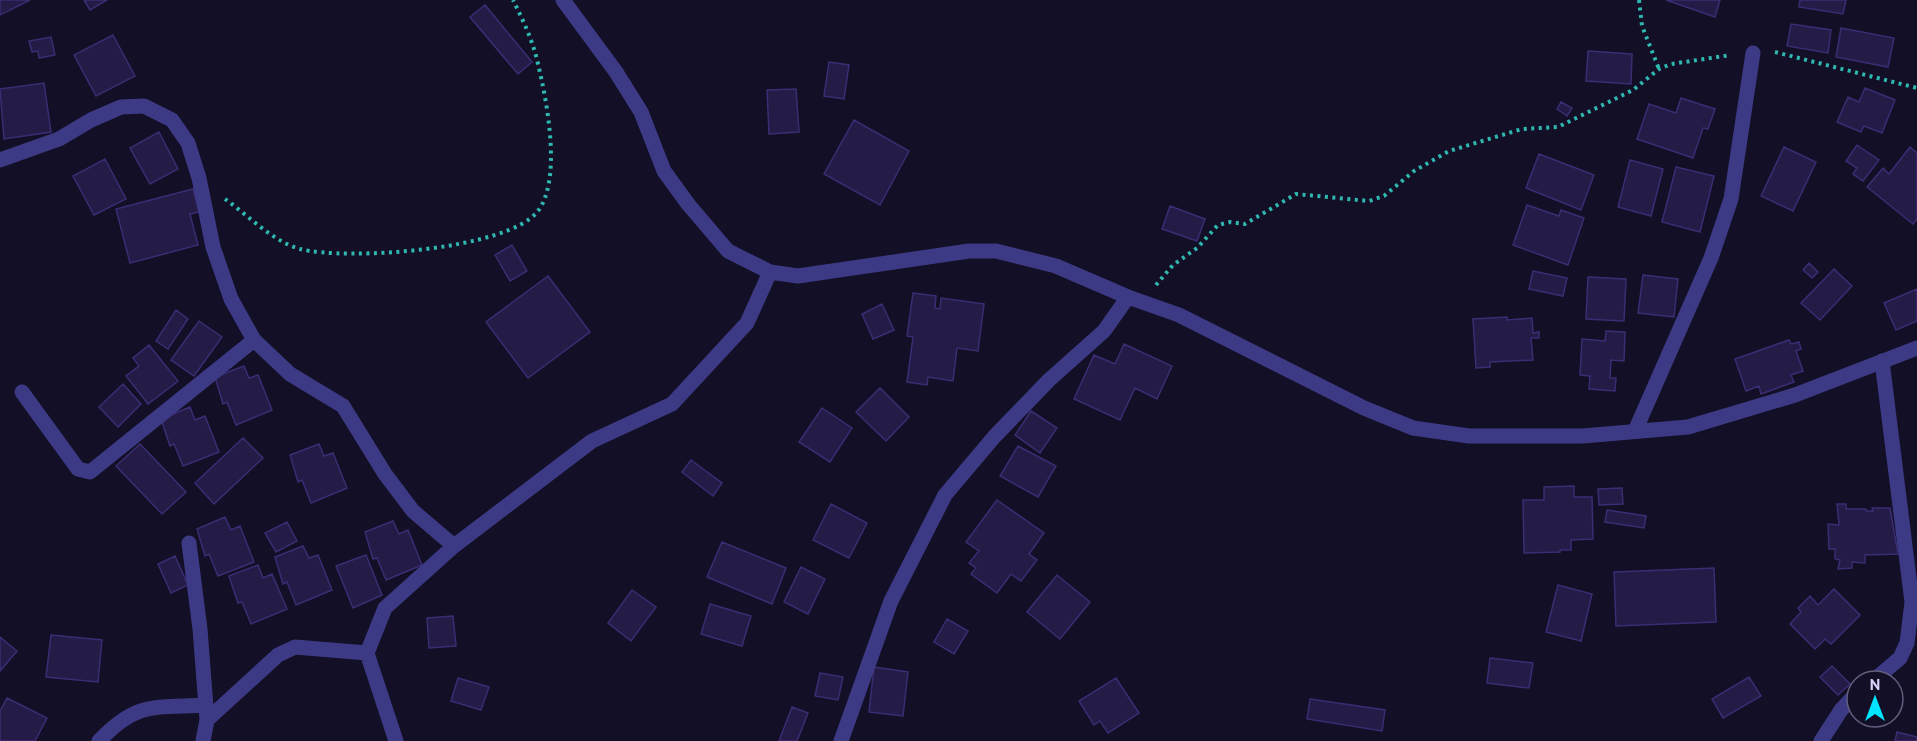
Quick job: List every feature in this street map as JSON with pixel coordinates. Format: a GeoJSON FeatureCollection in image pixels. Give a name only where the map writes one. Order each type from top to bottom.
{"type":"FeatureCollection","features":[{"type":"Feature","properties":{"kind":"street"},"geometry":{"type":"LineString","coordinates":[[563,0],[616,72],[641,112],[664,171],[688,204],[729,251],[770,272],[798,276],[969,251],[996,251],[1056,266],[1128,297],[1179,315],[1364,408],[1413,428],[1469,436],[1583,436],[1688,426],[1795,395],[1917,348]]}},
{"type":"Feature","properties":{"kind":"street"},"geometry":{"type":"LineString","coordinates":[[1635,431],[1711,258],[1731,199],[1753,53]]}},
{"type":"Feature","properties":{"kind":"street"},"geometry":{"type":"LineString","coordinates":[[0,160],[59,139],[91,120],[121,107],[144,106],[172,120],[188,143],[200,178],[213,247],[231,299],[254,340],[290,374],[343,406],[385,474],[413,512],[454,546]]}},
{"type":"Feature","properties":{"kind":"street"},"geometry":{"type":"LineString","coordinates":[[396,741],[368,653],[385,608],[454,546],[592,441],[672,404],[747,323],[770,272]]}},
{"type":"Feature","properties":{"kind":"street"},"geometry":{"type":"LineString","coordinates":[[841,741],[891,601],[945,495],[994,437],[1049,380],[1104,331],[1128,297]]}},
{"type":"Feature","properties":{"kind":"street"},"geometry":{"type":"LineString","coordinates":[[22,392],[78,469],[90,472],[254,340]]}},
{"type":"Feature","properties":{"kind":"street"},"geometry":{"type":"LineString","coordinates":[[1882,361],[1912,602],[1907,643],[1900,658],[1887,669]]}},
{"type":"Feature","properties":{"kind":"street"},"geometry":{"type":"LineString","coordinates":[[189,543],[200,629],[206,712],[203,741]]}},
{"type":"Feature","properties":{"kind":"street"},"geometry":{"type":"LineString","coordinates":[[99,741],[117,722],[136,711],[206,712],[278,655],[295,647],[368,653]]}},
{"type":"Feature","properties":{"kind":"street"},"geometry":{"type":"LineString","coordinates":[[1821,741],[1845,706]]}},
{"type":"Feature","properties":{"kind":"path"},"geometry":{"type":"LineString","coordinates":[[200,178],[280,241],[301,249],[337,254],[403,253],[487,237],[514,228],[538,212],[548,187],[551,145],[538,63],[513,0]]}},
{"type":"Feature","properties":{"kind":"path"},"geometry":{"type":"LineString","coordinates":[[1639,0],[1642,26],[1659,69]]}},
{"type":"Feature","properties":{"kind":"path"},"geometry":{"type":"LineString","coordinates":[[1128,297],[1155,286],[1173,265],[1197,248],[1218,225],[1230,222],[1245,224],[1296,194],[1369,201],[1384,196],[1414,171],[1449,151],[1522,129],[1558,127],[1633,90],[1659,69],[1671,64],[1775,52],[1917,88]]}},
{"type":"Feature","properties":{"kind":"building"},"geometry":{"type":"Polygon","coordinates":[[[0,0],[30,0],[0,15],[0,0]]]}},
{"type":"Feature","properties":{"kind":"building"},"geometry":{"type":"Polygon","coordinates":[[[84,0],[107,0],[90,10],[84,0]]]}},
{"type":"Feature","properties":{"kind":"building"},"geometry":{"type":"Polygon","coordinates":[[[1666,0],[1720,0],[1715,17],[1666,0]]]}},
{"type":"Feature","properties":{"kind":"building"},"geometry":{"type":"Polygon","coordinates":[[[1800,0],[1846,0],[1843,14],[1799,7],[1800,0]]]}},
{"type":"Feature","properties":{"kind":"building"},"geometry":{"type":"Polygon","coordinates":[[[485,5],[532,62],[518,74],[470,17],[485,5]]]}},
{"type":"Feature","properties":{"kind":"building"},"geometry":{"type":"Polygon","coordinates":[[[1791,24],[1831,30],[1828,53],[1787,46],[1791,24]]]}},
{"type":"Feature","properties":{"kind":"building"},"geometry":{"type":"Polygon","coordinates":[[[1841,28],[1894,38],[1888,67],[1836,57],[1841,28]]]}},
{"type":"Feature","properties":{"kind":"building"},"geometry":{"type":"Polygon","coordinates":[[[113,35],[135,76],[96,96],[74,55],[113,35]]]}},
{"type":"Feature","properties":{"kind":"building"},"geometry":{"type":"Polygon","coordinates":[[[51,37],[55,55],[39,58],[38,51],[32,52],[29,41],[51,37]]]}},
{"type":"Feature","properties":{"kind":"building"},"geometry":{"type":"Polygon","coordinates":[[[1588,51],[1632,54],[1631,84],[1586,81],[1588,51]]]}},
{"type":"Feature","properties":{"kind":"building"},"geometry":{"type":"Polygon","coordinates":[[[829,62],[849,65],[844,99],[824,96],[829,62]]]}},
{"type":"Feature","properties":{"kind":"building"},"geometry":{"type":"Polygon","coordinates":[[[44,83],[51,132],[4,139],[0,89],[44,83]]]}},
{"type":"Feature","properties":{"kind":"building"},"geometry":{"type":"Polygon","coordinates":[[[1865,88],[1895,100],[1882,133],[1864,126],[1861,132],[1837,122],[1848,97],[1859,102],[1865,88]]]}},
{"type":"Feature","properties":{"kind":"building"},"geometry":{"type":"Polygon","coordinates":[[[796,89],[799,132],[769,134],[767,90],[796,89]]]}},
{"type":"Feature","properties":{"kind":"building"},"geometry":{"type":"Polygon","coordinates":[[[1681,98],[1715,109],[1708,129],[1703,128],[1693,158],[1637,139],[1649,104],[1676,113],[1681,98]]]}},
{"type":"Feature","properties":{"kind":"building"},"geometry":{"type":"Polygon","coordinates":[[[1561,102],[1572,108],[1567,116],[1557,109],[1561,102]]]}},
{"type":"Feature","properties":{"kind":"building"},"geometry":{"type":"Polygon","coordinates":[[[854,120],[909,151],[880,205],[824,174],[854,120]]]}},
{"type":"Feature","properties":{"kind":"building"},"geometry":{"type":"Polygon","coordinates":[[[159,132],[178,169],[150,184],[130,148],[159,132]]]}},
{"type":"Feature","properties":{"kind":"building"},"geometry":{"type":"Polygon","coordinates":[[[1857,145],[1879,160],[1863,181],[1853,174],[1857,168],[1846,161],[1857,145]]]}},
{"type":"Feature","properties":{"kind":"building"},"geometry":{"type":"Polygon","coordinates":[[[1784,147],[1816,162],[1793,211],[1761,196],[1784,147]]]}},
{"type":"Feature","properties":{"kind":"building"},"geometry":{"type":"Polygon","coordinates":[[[1910,147],[1917,153],[1917,219],[1913,224],[1867,187],[1883,168],[1889,174],[1910,147]]]}},
{"type":"Feature","properties":{"kind":"building"},"geometry":{"type":"Polygon","coordinates":[[[1539,154],[1594,175],[1581,210],[1526,188],[1539,154]]]}},
{"type":"Feature","properties":{"kind":"building"},"geometry":{"type":"Polygon","coordinates":[[[105,159],[126,199],[94,215],[73,176],[105,159]]]}},
{"type":"Feature","properties":{"kind":"building"},"geometry":{"type":"Polygon","coordinates":[[[1630,160],[1663,169],[1651,216],[1618,207],[1630,160]]]}},
{"type":"Feature","properties":{"kind":"building"},"geometry":{"type":"Polygon","coordinates":[[[1676,167],[1714,176],[1700,232],[1662,222],[1676,167]]]}},
{"type":"Feature","properties":{"kind":"building"},"geometry":{"type":"Polygon","coordinates":[[[193,189],[199,212],[190,214],[198,245],[130,263],[116,209],[193,189]]]}},
{"type":"Feature","properties":{"kind":"building"},"geometry":{"type":"Polygon","coordinates":[[[1527,205],[1559,216],[1561,210],[1584,218],[1568,265],[1513,245],[1527,205]]]}},
{"type":"Feature","properties":{"kind":"building"},"geometry":{"type":"Polygon","coordinates":[[[1170,206],[1205,219],[1197,241],[1162,229],[1170,206]]]}},
{"type":"Feature","properties":{"kind":"building"},"geometry":{"type":"Polygon","coordinates":[[[512,245],[527,271],[510,281],[495,255],[512,245]]]}},
{"type":"Feature","properties":{"kind":"building"},"geometry":{"type":"Polygon","coordinates":[[[1809,263],[1818,272],[1812,278],[1803,270],[1809,263]]]}},
{"type":"Feature","properties":{"kind":"building"},"geometry":{"type":"Polygon","coordinates":[[[1834,269],[1852,286],[1820,320],[1801,303],[1834,269]]]}},
{"type":"Feature","properties":{"kind":"building"},"geometry":{"type":"Polygon","coordinates":[[[1533,271],[1567,278],[1563,296],[1529,289],[1533,271]]]}},
{"type":"Feature","properties":{"kind":"building"},"geometry":{"type":"Polygon","coordinates":[[[1643,275],[1678,279],[1674,317],[1638,313],[1643,275]]]}},
{"type":"Feature","properties":{"kind":"building"},"geometry":{"type":"Polygon","coordinates":[[[548,276],[590,332],[528,378],[486,322],[548,276]]]}},
{"type":"Feature","properties":{"kind":"building"},"geometry":{"type":"Polygon","coordinates":[[[1588,277],[1626,279],[1624,321],[1586,319],[1588,277]]]}},
{"type":"Feature","properties":{"kind":"building"},"geometry":{"type":"Polygon","coordinates":[[[1917,289],[1917,321],[1896,330],[1884,303],[1917,289]]]}},
{"type":"Feature","properties":{"kind":"building"},"geometry":{"type":"Polygon","coordinates":[[[913,293],[936,296],[935,308],[940,309],[941,298],[984,304],[978,351],[957,348],[953,381],[928,377],[927,385],[907,382],[913,337],[907,336],[913,293]]]}},
{"type":"Feature","properties":{"kind":"building"},"geometry":{"type":"Polygon","coordinates":[[[882,304],[894,330],[873,339],[862,314],[882,304]]]}},
{"type":"Feature","properties":{"kind":"building"},"geometry":{"type":"Polygon","coordinates":[[[176,310],[188,319],[168,349],[156,341],[176,310]]]}},
{"type":"Feature","properties":{"kind":"building"},"geometry":{"type":"Polygon","coordinates":[[[1507,317],[1507,320],[1532,318],[1533,333],[1539,332],[1539,338],[1531,338],[1533,360],[1490,362],[1490,367],[1476,368],[1473,319],[1507,317]]]}},
{"type":"Feature","properties":{"kind":"building"},"geometry":{"type":"Polygon","coordinates":[[[199,321],[222,337],[194,376],[171,360],[199,321]]]}},
{"type":"Feature","properties":{"kind":"building"},"geometry":{"type":"Polygon","coordinates":[[[1606,331],[1625,332],[1624,361],[1611,360],[1610,378],[1616,378],[1615,391],[1589,389],[1590,376],[1580,375],[1582,339],[1605,341],[1606,331]]]}},
{"type":"Feature","properties":{"kind":"building"},"geometry":{"type":"Polygon","coordinates":[[[1789,340],[1791,344],[1799,342],[1801,349],[1796,351],[1803,371],[1791,375],[1794,382],[1761,394],[1759,386],[1746,391],[1735,359],[1789,340]]]}},
{"type":"Feature","properties":{"kind":"building"},"geometry":{"type":"Polygon","coordinates":[[[1124,344],[1172,366],[1157,399],[1135,388],[1120,420],[1074,399],[1094,355],[1115,364],[1124,344]]]}},
{"type":"Feature","properties":{"kind":"building"},"geometry":{"type":"Polygon","coordinates":[[[149,345],[178,381],[148,404],[126,376],[139,366],[133,358],[149,345]]]}},
{"type":"Feature","properties":{"kind":"building"},"geometry":{"type":"Polygon","coordinates":[[[244,366],[249,378],[258,375],[272,410],[236,425],[227,402],[223,404],[215,377],[244,366]]]}},
{"type":"Feature","properties":{"kind":"building"},"geometry":{"type":"Polygon","coordinates":[[[123,384],[141,404],[118,427],[99,407],[123,384]]]}},
{"type":"Feature","properties":{"kind":"building"},"geometry":{"type":"Polygon","coordinates":[[[880,388],[909,417],[886,441],[856,412],[880,388]]]}},
{"type":"Feature","properties":{"kind":"building"},"geometry":{"type":"Polygon","coordinates":[[[190,407],[195,420],[205,416],[219,452],[183,466],[174,444],[170,446],[161,419],[190,407]]]}},
{"type":"Feature","properties":{"kind":"building"},"geometry":{"type":"Polygon","coordinates":[[[822,408],[852,428],[830,462],[799,442],[822,408]]]}},
{"type":"Feature","properties":{"kind":"building"},"geometry":{"type":"Polygon","coordinates":[[[1031,411],[1057,428],[1040,453],[1015,435],[1031,411]]]}},
{"type":"Feature","properties":{"kind":"building"},"geometry":{"type":"Polygon","coordinates":[[[243,438],[263,458],[214,504],[195,483],[243,438]]]}},
{"type":"Feature","properties":{"kind":"building"},"geometry":{"type":"Polygon","coordinates":[[[140,444],[186,492],[162,514],[116,466],[140,444]]]}},
{"type":"Feature","properties":{"kind":"building"},"geometry":{"type":"Polygon","coordinates":[[[319,444],[324,456],[333,453],[347,488],[311,503],[302,480],[298,482],[290,455],[319,444]]]}},
{"type":"Feature","properties":{"kind":"building"},"geometry":{"type":"Polygon","coordinates":[[[1018,446],[1056,466],[1038,497],[1000,476],[1018,446]]]}},
{"type":"Feature","properties":{"kind":"building"},"geometry":{"type":"Polygon","coordinates":[[[691,460],[722,483],[713,496],[682,472],[691,460]]]}},
{"type":"Feature","properties":{"kind":"building"},"geometry":{"type":"Polygon","coordinates":[[[1574,486],[1574,497],[1592,497],[1593,539],[1571,540],[1571,550],[1524,553],[1523,500],[1544,500],[1544,487],[1574,486]]]}},
{"type":"Feature","properties":{"kind":"building"},"geometry":{"type":"Polygon","coordinates":[[[1622,488],[1623,504],[1599,505],[1598,489],[1622,488]]]}},
{"type":"Feature","properties":{"kind":"building"},"geometry":{"type":"Polygon","coordinates":[[[997,500],[1044,533],[1029,554],[1037,560],[1021,581],[1011,574],[997,593],[971,574],[976,568],[969,563],[979,551],[966,542],[997,500]]]}},
{"type":"Feature","properties":{"kind":"building"},"geometry":{"type":"Polygon","coordinates":[[[831,504],[867,523],[849,558],[813,540],[831,504]]]}},
{"type":"Feature","properties":{"kind":"building"},"geometry":{"type":"Polygon","coordinates":[[[1837,504],[1846,504],[1846,509],[1866,509],[1866,511],[1873,511],[1872,508],[1890,508],[1898,554],[1865,555],[1865,563],[1852,562],[1852,568],[1838,569],[1840,560],[1835,559],[1835,549],[1829,549],[1828,524],[1839,525],[1837,504]]]}},
{"type":"Feature","properties":{"kind":"building"},"geometry":{"type":"Polygon","coordinates":[[[1607,510],[1646,516],[1644,528],[1605,522],[1607,510]]]}},
{"type":"Feature","properties":{"kind":"building"},"geometry":{"type":"Polygon","coordinates":[[[225,517],[231,530],[240,526],[254,562],[218,576],[209,554],[205,556],[197,529],[225,517]]]}},
{"type":"Feature","properties":{"kind":"building"},"geometry":{"type":"Polygon","coordinates":[[[393,521],[399,534],[408,530],[422,565],[386,580],[377,558],[373,559],[365,532],[393,521]]]}},
{"type":"Feature","properties":{"kind":"building"},"geometry":{"type":"Polygon","coordinates":[[[287,522],[297,541],[276,552],[265,533],[287,522]]]}},
{"type":"Feature","properties":{"kind":"building"},"geometry":{"type":"Polygon","coordinates":[[[722,542],[786,568],[772,604],[707,577],[722,542]]]}},
{"type":"Feature","properties":{"kind":"building"},"geometry":{"type":"Polygon","coordinates":[[[303,546],[309,558],[318,555],[332,590],[296,605],[287,582],[283,584],[275,557],[303,546]]]}},
{"type":"Feature","properties":{"kind":"building"},"geometry":{"type":"Polygon","coordinates":[[[366,555],[382,595],[353,608],[336,566],[366,555]]]}},
{"type":"Feature","properties":{"kind":"building"},"geometry":{"type":"Polygon","coordinates":[[[175,556],[188,585],[171,593],[158,564],[175,556]]]}},
{"type":"Feature","properties":{"kind":"building"},"geometry":{"type":"Polygon","coordinates":[[[258,565],[263,578],[272,574],[287,609],[251,624],[242,602],[238,603],[229,576],[258,565]]]}},
{"type":"Feature","properties":{"kind":"building"},"geometry":{"type":"Polygon","coordinates":[[[801,567],[825,579],[808,614],[784,602],[801,567]]]}},
{"type":"Feature","properties":{"kind":"building"},"geometry":{"type":"Polygon","coordinates":[[[1714,568],[1716,622],[1616,626],[1614,572],[1714,568]]]}},
{"type":"Feature","properties":{"kind":"building"},"geometry":{"type":"Polygon","coordinates":[[[1057,575],[1090,602],[1060,639],[1027,612],[1057,575]]]}},
{"type":"Feature","properties":{"kind":"building"},"geometry":{"type":"Polygon","coordinates":[[[1558,585],[1592,594],[1581,641],[1546,632],[1558,585]]]}},
{"type":"Feature","properties":{"kind":"building"},"geometry":{"type":"Polygon","coordinates":[[[1834,589],[1860,615],[1831,644],[1825,639],[1815,649],[1790,624],[1801,612],[1798,608],[1810,596],[1818,605],[1834,589]]]}},
{"type":"Feature","properties":{"kind":"building"},"geometry":{"type":"Polygon","coordinates":[[[632,590],[656,607],[631,641],[608,623],[632,590]]]}},
{"type":"Feature","properties":{"kind":"building"},"geometry":{"type":"Polygon","coordinates":[[[710,604],[751,616],[742,646],[701,634],[710,604]]]}},
{"type":"Feature","properties":{"kind":"building"},"geometry":{"type":"Polygon","coordinates":[[[453,616],[456,646],[429,648],[427,618],[453,616]]]}},
{"type":"Feature","properties":{"kind":"building"},"geometry":{"type":"Polygon","coordinates":[[[947,619],[968,631],[954,654],[934,642],[947,619]]]}},
{"type":"Feature","properties":{"kind":"building"},"geometry":{"type":"Polygon","coordinates":[[[51,635],[102,640],[98,682],[46,677],[51,635]]]}},
{"type":"Feature","properties":{"kind":"building"},"geometry":{"type":"Polygon","coordinates":[[[0,637],[17,651],[0,671],[0,637]]]}},
{"type":"Feature","properties":{"kind":"building"},"geometry":{"type":"Polygon","coordinates":[[[1490,658],[1533,663],[1529,688],[1487,683],[1490,658]]]}},
{"type":"Feature","properties":{"kind":"building"},"geometry":{"type":"Polygon","coordinates":[[[1832,666],[1845,679],[1845,689],[1838,695],[1820,677],[1832,666]]]}},
{"type":"Feature","properties":{"kind":"building"},"geometry":{"type":"Polygon","coordinates":[[[874,667],[908,672],[903,716],[869,712],[874,667]]]}},
{"type":"Feature","properties":{"kind":"building"},"geometry":{"type":"Polygon","coordinates":[[[820,673],[843,677],[838,700],[815,696],[820,673]]]}},
{"type":"Feature","properties":{"kind":"building"},"geometry":{"type":"Polygon","coordinates":[[[1749,677],[1761,696],[1723,718],[1712,699],[1749,677]]]}},
{"type":"Feature","properties":{"kind":"building"},"geometry":{"type":"Polygon","coordinates":[[[458,678],[489,687],[481,710],[451,701],[458,678]]]}},
{"type":"Feature","properties":{"kind":"building"},"geometry":{"type":"Polygon","coordinates":[[[1116,678],[1139,713],[1108,733],[1100,721],[1094,725],[1079,701],[1116,678]]]}},
{"type":"Feature","properties":{"kind":"building"},"geometry":{"type":"Polygon","coordinates":[[[7,698],[47,718],[35,741],[0,741],[0,711],[7,698]]]}},
{"type":"Feature","properties":{"kind":"building"},"geometry":{"type":"Polygon","coordinates":[[[1310,699],[1385,710],[1382,731],[1307,719],[1310,699]]]}},
{"type":"Feature","properties":{"kind":"building"},"geometry":{"type":"Polygon","coordinates":[[[792,707],[808,713],[797,741],[779,741],[792,707]]]}},
{"type":"Feature","properties":{"kind":"building"},"geometry":{"type":"Polygon","coordinates":[[[1897,732],[1917,737],[1917,741],[1895,741],[1897,732]]]}}]}
